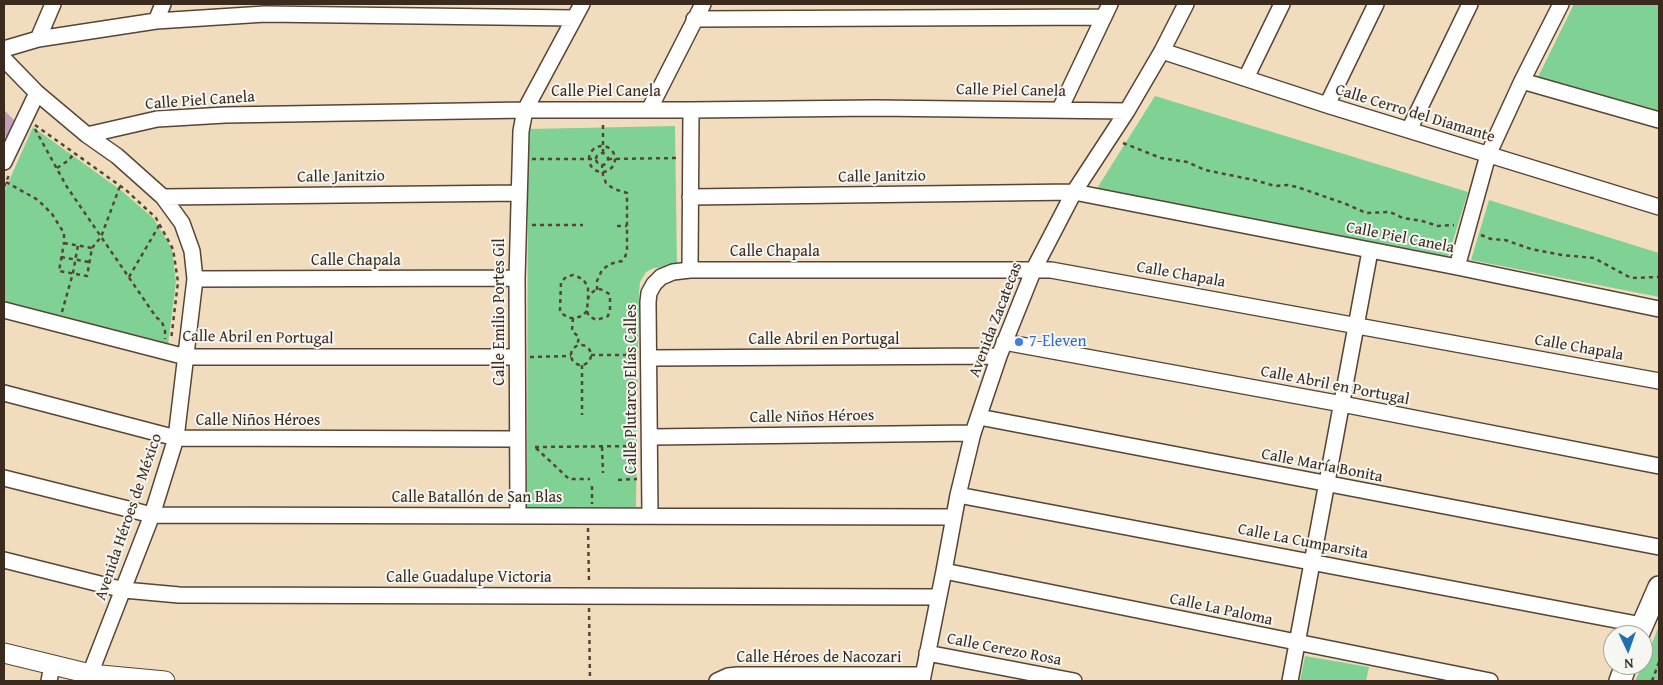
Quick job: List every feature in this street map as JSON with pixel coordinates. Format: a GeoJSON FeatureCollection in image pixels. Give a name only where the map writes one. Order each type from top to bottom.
{"type":"FeatureCollection","features":[{"type":"Feature","properties":{"kind":"main road"},"geometry":{"type":"LineString","coordinates":[[1642,625],[1657,595]]}},
{"type":"Feature","properties":{"kind":"street"},"geometry":{"type":"LineString","coordinates":[[38,39],[53,4]]}},
{"type":"Feature","properties":{"kind":"street"},"geometry":{"type":"LineString","coordinates":[[156,21],[163,4]]}},
{"type":"Feature","properties":{"kind":"street","name":"Calle Emilio Portes Gil"},"geometry":{"type":"LineString","coordinates":[[518,515],[522,443],[522,357],[517,278],[521,131],[525,110],[582,4]]}},
{"type":"Feature","properties":{"kind":"street"},"geometry":{"type":"LineString","coordinates":[[649,110],[703,4]]}},
{"type":"Feature","properties":{"kind":"street","name":"Avenida Zacatecas"},"geometry":{"type":"LineString","coordinates":[[922,678],[958,494],[974,433],[1002,349],[1034,269],[1074,192],[1127,111],[1162,51],[1186,4]]}},
{"type":"Feature","properties":{"kind":"street"},"geometry":{"type":"LineString","coordinates":[[1246,78],[1282,4]]}},
{"type":"Feature","properties":{"kind":"street"},"geometry":{"type":"LineString","coordinates":[[1327,104],[1376,4]]}},
{"type":"Feature","properties":{"kind":"street"},"geometry":{"type":"LineString","coordinates":[[1409,130],[1470,4]]}},
{"type":"Feature","properties":{"kind":"street"},"geometry":{"type":"LineString","coordinates":[[1457,267],[1488,155],[1522,81],[1561,4]]}},
{"type":"Feature","properties":{"kind":"street"},"geometry":{"type":"LineString","coordinates":[[4,48],[38,39],[156,21],[268,9],[379,10],[574,18]]}},
{"type":"Feature","properties":{"kind":"street"},"geometry":{"type":"LineString","coordinates":[[694,20],[1107,10],[1060,109]]}},
{"type":"Feature","properties":{"kind":"street","name":"Calle Cerro del Diamante"},"geometry":{"type":"LineString","coordinates":[[1162,51],[1488,155],[1659,207]]}},
{"type":"Feature","properties":{"kind":"street","name":"Avenida Héroes de México"},"geometry":{"type":"LineString","coordinates":[[4,59],[37,92],[87,135],[117,156],[163,197],[182,224],[192,251],[194,279],[176,438],[152,515],[90,674]]}},
{"type":"Feature","properties":{"kind":"street"},"geometry":{"type":"LineString","coordinates":[[1522,81],[1659,120]]}},
{"type":"Feature","properties":{"kind":"street"},"geometry":{"type":"LineString","coordinates":[[7,168],[37,92]]}},
{"type":"Feature","properties":{"kind":"street","name":"Calle Piel Canela"},"geometry":{"type":"LineString","coordinates":[[87,135],[137,123],[177,117],[525,110],[875,108],[1127,111]]}},
{"type":"Feature","properties":{"kind":"street"},"geometry":{"type":"LineString","coordinates":[[690,270],[691,110]]}},
{"type":"Feature","properties":{"kind":"street","name":"Calle Janitzio"},"geometry":{"type":"LineString","coordinates":[[163,197],[518,192]]}},
{"type":"Feature","properties":{"kind":"street","name":"Calle Piel Canela"},"geometry":{"type":"LineString","coordinates":[[1074,192],[1457,267],[1659,309]]}},
{"type":"Feature","properties":{"kind":"street","name":"Calle Janitzio"},"geometry":{"type":"LineString","coordinates":[[690,197],[1074,192]]}},
{"type":"Feature","properties":{"kind":"street"},"geometry":{"type":"LineString","coordinates":[[1290,681],[1370,250]]}},
{"type":"Feature","properties":{"kind":"street","name":"Calle Chapala"},"geometry":{"type":"LineString","coordinates":[[690,270],[1034,269],[1065,271],[1659,381]]}},
{"type":"Feature","properties":{"kind":"street","name":"Calle Plutarco Elías Calles"},"geometry":{"type":"LineString","coordinates":[[650,516],[644,437],[644,357],[649,293],[661,277],[673,272],[690,270]]}},
{"type":"Feature","properties":{"kind":"street","name":"Calle Chapala"},"geometry":{"type":"LineString","coordinates":[[194,279],[517,278]]}},
{"type":"Feature","properties":{"kind":"street","name":"Calle Abril en Portugal"},"geometry":{"type":"LineString","coordinates":[[4,310],[186,356],[522,357]]}},
{"type":"Feature","properties":{"kind":"street","name":"Calle Abril en Portugal"},"geometry":{"type":"LineString","coordinates":[[644,357],[1002,349],[1342,404],[1659,466]]}},
{"type":"Feature","properties":{"kind":"street","name":"Calle Niños Héroes"},"geometry":{"type":"LineString","coordinates":[[4,393],[176,438],[522,443]]}},
{"type":"Feature","properties":{"kind":"street","name":"Calle María Bonita"},"geometry":{"type":"LineString","coordinates":[[979,417],[1659,547]]}},
{"type":"Feature","properties":{"kind":"street","name":"Calle Niños Héroes"},"geometry":{"type":"LineString","coordinates":[[644,437],[974,433]]}},
{"type":"Feature","properties":{"kind":"street","name":"Calle Batallón de San Blas"},"geometry":{"type":"LineString","coordinates":[[4,478],[152,515],[954,517]]}},
{"type":"Feature","properties":{"kind":"street","name":"Calle La Cumparsita"},"geometry":{"type":"LineString","coordinates":[[958,494],[1312,561],[1616,625]]}},
{"type":"Feature","properties":{"kind":"street","name":"Calle Guadalupe Victoria"},"geometry":{"type":"LineString","coordinates":[[4,560],[124,590],[179,595],[938,597]]}},
{"type":"Feature","properties":{"kind":"street","name":"Calle La Paloma"},"geometry":{"type":"LineString","coordinates":[[944,571],[1490,681]]}},
{"type":"Feature","properties":{"kind":"street"},"geometry":{"type":"LineString","coordinates":[[4,653],[50,673],[90,674],[165,681]]}},
{"type":"Feature","properties":{"kind":"street","name":"Calle Cerezo Rosa"},"geometry":{"type":"LineString","coordinates":[[927,654],[1074,681]]}},
{"type":"Feature","properties":{"kind":"street","name":"Calle Héroes de Nacozari"},"geometry":{"type":"LineString","coordinates":[[718,681],[728,676],[738,675],[922,678]]}},
{"type":"Feature","properties":{"kind":"path"},"geometry":{"type":"LineString","coordinates":[[32,123],[74,153],[120,186],[156,218],[173,249],[178,282],[171,342],[165,341],[165,331],[162,322],[156,317],[67,187],[32,123]]}},
{"type":"Feature","properties":{"kind":"path"},"geometry":{"type":"LineString","coordinates":[[608,159],[603,153],[603,125],[612,125]]}},
{"type":"Feature","properties":{"kind":"path"},"geometry":{"type":"LineString","coordinates":[[1118,151],[1123,143],[1161,158],[1187,162],[1205,170],[1275,186],[1288,185],[1297,187],[1346,204],[1361,212],[1373,214],[1390,212],[1403,218],[1438,226],[1456,225]]}},
{"type":"Feature","properties":{"kind":"path"},"geometry":{"type":"LineString","coordinates":[[603,145],[593,149],[589,159],[591,166],[602,172],[611,169],[616,159]]}},
{"type":"Feature","properties":{"kind":"path"},"geometry":{"type":"LineString","coordinates":[[603,145],[612,150],[616,159]]}},
{"type":"Feature","properties":{"kind":"path"},"geometry":{"type":"LineString","coordinates":[[608,159],[677,158],[677,150]]}},
{"type":"Feature","properties":{"kind":"path"},"geometry":{"type":"LineString","coordinates":[[57,168],[69,160],[74,153]]}},
{"type":"Feature","properties":{"kind":"path"},"geometry":{"type":"LineString","coordinates":[[596,159],[599,154],[603,153]]}},
{"type":"Feature","properties":{"kind":"path"},"geometry":{"type":"LineString","coordinates":[[527,159],[596,159]]}},
{"type":"Feature","properties":{"kind":"path"},"geometry":{"type":"LineString","coordinates":[[596,159],[602,165]]}},
{"type":"Feature","properties":{"kind":"path"},"geometry":{"type":"LineString","coordinates":[[602,165],[606,164],[608,159]]}},
{"type":"Feature","properties":{"kind":"path"},"geometry":{"type":"LineString","coordinates":[[598,290],[597,281],[602,270],[610,264],[622,261],[627,251],[627,193],[610,186],[605,180],[602,165]]}},
{"type":"Feature","properties":{"kind":"path"},"geometry":{"type":"LineString","coordinates":[[4,187],[7,168]]}},
{"type":"Feature","properties":{"kind":"path"},"geometry":{"type":"LineString","coordinates":[[6,182],[38,200],[52,214],[64,233],[59,271],[87,276],[92,248],[101,237],[120,186]]}},
{"type":"Feature","properties":{"kind":"path"},"geometry":{"type":"LineString","coordinates":[[129,277],[160,224]]}},
{"type":"Feature","properties":{"kind":"path"},"geometry":{"type":"LineString","coordinates":[[527,225],[583,225]]}},
{"type":"Feature","properties":{"kind":"path"},"geometry":{"type":"LineString","coordinates":[[617,226],[627,226]]}},
{"type":"Feature","properties":{"kind":"path"},"geometry":{"type":"LineString","coordinates":[[1479,242],[1483,227]]}},
{"type":"Feature","properties":{"kind":"path"},"geometry":{"type":"LineString","coordinates":[[1481,235],[1491,239],[1510,241],[1532,249],[1562,255],[1594,258],[1632,278],[1659,277]]}},
{"type":"Feature","properties":{"kind":"path"},"geometry":{"type":"LineString","coordinates":[[64,243],[92,248]]}},
{"type":"Feature","properties":{"kind":"path"},"geometry":{"type":"LineString","coordinates":[[60,316],[73,273],[78,245]]}},
{"type":"Feature","properties":{"kind":"path"},"geometry":{"type":"LineString","coordinates":[[61,257],[89,262]]}},
{"type":"Feature","properties":{"kind":"path"},"geometry":{"type":"LineString","coordinates":[[587,311],[580,317],[573,318],[564,315],[560,310],[561,282],[573,275],[583,279],[588,287],[587,311],[590,317],[595,320],[604,319],[609,315],[610,294],[605,290],[598,290],[590,294],[588,300]]}},
{"type":"Feature","properties":{"kind":"path"},"geometry":{"type":"LineString","coordinates":[[573,318],[572,331],[579,337],[577,346],[573,349],[571,356],[575,363],[582,365],[588,362],[591,355],[590,351],[585,346],[577,346]]}},
{"type":"Feature","properties":{"kind":"path"},"geometry":{"type":"LineString","coordinates":[[591,355],[644,357]]}},
{"type":"Feature","properties":{"kind":"path"},"geometry":{"type":"LineString","coordinates":[[522,357],[571,356]]}},
{"type":"Feature","properties":{"kind":"path"},"geometry":{"type":"LineString","coordinates":[[582,365],[582,415]]}},
{"type":"Feature","properties":{"kind":"path"},"geometry":{"type":"LineString","coordinates":[[522,443],[535,447],[638,446],[644,437]]}},
{"type":"Feature","properties":{"kind":"path"},"geometry":{"type":"LineString","coordinates":[[535,447],[569,479],[590,479]]}},
{"type":"Feature","properties":{"kind":"path"},"geometry":{"type":"LineString","coordinates":[[602,447],[603,473]]}},
{"type":"Feature","properties":{"kind":"path"},"geometry":{"type":"LineString","coordinates":[[618,480],[638,479],[638,471]]}},
{"type":"Feature","properties":{"kind":"path"},"geometry":{"type":"LineString","coordinates":[[592,486],[592,508]]}},
{"type":"Feature","properties":{"kind":"path"},"geometry":{"type":"LineString","coordinates":[[1652,681],[1659,662]]}},
{"type":"Feature","properties":{"kind":"green space"},"geometry":{"type":"Polygon","coordinates":[[[1574,4],[1659,4],[1659,115],[1538,77],[1574,4]]]}},
{"type":"Feature","properties":{"kind":"green space"},"geometry":{"type":"Polygon","coordinates":[[[1155,96],[1468,192],[1448,257],[1096,190],[1155,96]]]}},
{"type":"Feature","properties":{"kind":"green space"},"geometry":{"type":"Polygon","coordinates":[[[675,126],[677,267],[654,268],[646,272],[640,282],[636,507],[527,507],[528,129],[675,126]]]}},
{"type":"Feature","properties":{"kind":"green space"},"geometry":{"type":"Polygon","coordinates":[[[33,127],[122,191],[154,219],[172,249],[176,282],[168,345],[4,304],[4,192],[33,127]]]}},
{"type":"Feature","properties":{"kind":"green space"},"geometry":{"type":"Polygon","coordinates":[[[1489,200],[1659,253],[1659,297],[1471,260],[1489,200]]]}},
{"type":"Feature","properties":{"kind":"green space"},"geometry":{"type":"Polygon","coordinates":[[[1659,626],[1659,681],[1635,681],[1638,675],[1653,675],[1653,641],[1659,626]]]}},
{"type":"Feature","properties":{"kind":"green space"},"geometry":{"type":"Polygon","coordinates":[[[1305,656],[1369,667],[1366,681],[1300,681],[1305,656]]]}},
{"type":"Feature","properties":{"kind":"building"},"geometry":{"type":"Polygon","coordinates":[[[4,110],[18,124],[11,135],[4,137],[4,110]]]}},
{"type":"Feature","properties":{"kind":"place","name":"7-Eleven"},"geometry":{"type":"Point","coordinates":[1019,342]}}]}
